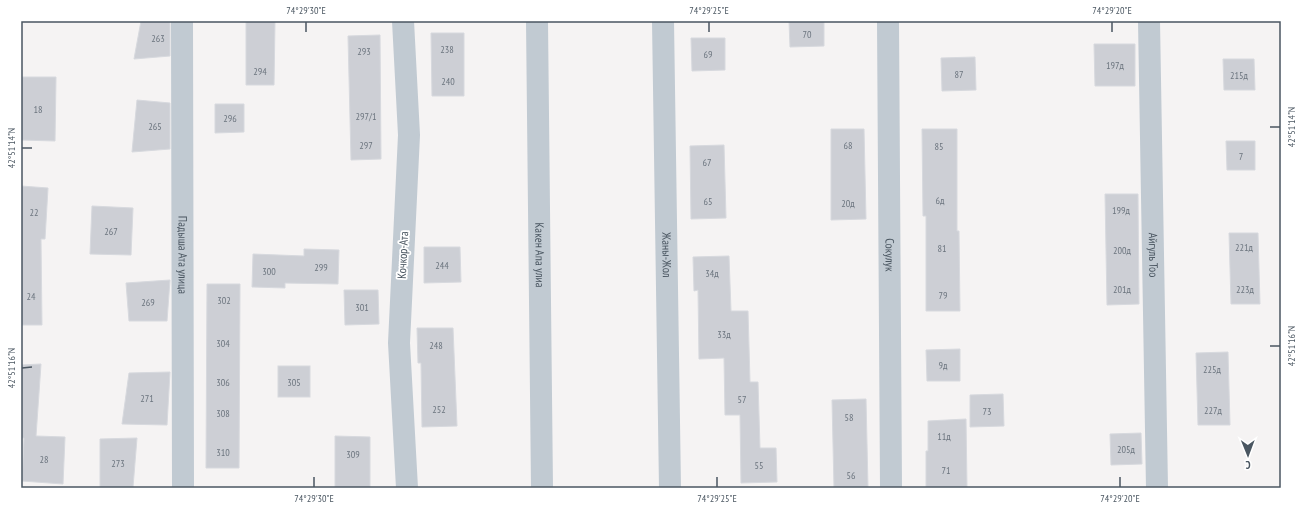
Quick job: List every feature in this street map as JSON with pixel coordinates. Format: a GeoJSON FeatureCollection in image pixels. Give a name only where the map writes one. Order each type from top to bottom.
{"type":"FeatureCollection","features":[{"type":"Feature","properties":{"kind":"street","name":"Падыша Ата улица"},"geometry":{"type":"LineString","coordinates":[[182,21],[183,488]]}},
{"type":"Feature","properties":{"kind":"street","name":"Кочкор-Ата"},"geometry":{"type":"LineString","coordinates":[[403,21],[408,136],[399,343],[407,488]]}},
{"type":"Feature","properties":{"kind":"street","name":"Какен Апа улиа"},"geometry":{"type":"LineString","coordinates":[[537,21],[542,488]]}},
{"type":"Feature","properties":{"kind":"street","name":"Жаны-Жол"},"geometry":{"type":"LineString","coordinates":[[663,21],[670,488]]}},
{"type":"Feature","properties":{"kind":"street","name":"Сокулук"},"geometry":{"type":"LineString","coordinates":[[888,21],[891,488]]}},
{"type":"Feature","properties":{"kind":"street","name":"Айгуль Тоо"},"geometry":{"type":"LineString","coordinates":[[1149,21],[1158,488]]}},
{"type":"Feature","properties":{"kind":"building"},"geometry":{"type":"Polygon","coordinates":[[[141,21],[170,21],[170,56],[134,59],[141,21]]]}},
{"type":"Feature","properties":{"kind":"building"},"geometry":{"type":"Polygon","coordinates":[[[246,21],[275,21],[274,85],[246,85],[246,21]]]}},
{"type":"Feature","properties":{"kind":"building"},"geometry":{"type":"Polygon","coordinates":[[[789,21],[824,21],[824,46],[790,47],[789,21]]]}},
{"type":"Feature","properties":{"kind":"building"},"geometry":{"type":"Polygon","coordinates":[[[431,33],[464,33],[464,96],[432,96],[431,33]]]}},
{"type":"Feature","properties":{"kind":"building"},"geometry":{"type":"Polygon","coordinates":[[[380,35],[381,159],[351,160],[348,36],[380,35]]]}},
{"type":"Feature","properties":{"kind":"building"},"geometry":{"type":"Polygon","coordinates":[[[691,38],[725,38],[725,70],[692,71],[691,38]]]}},
{"type":"Feature","properties":{"kind":"building"},"geometry":{"type":"Polygon","coordinates":[[[1094,44],[1135,44],[1135,86],[1095,86],[1094,44]]]}},
{"type":"Feature","properties":{"kind":"building"},"geometry":{"type":"Polygon","coordinates":[[[975,57],[976,90],[942,91],[941,58],[975,57]]]}},
{"type":"Feature","properties":{"kind":"building"},"geometry":{"type":"Polygon","coordinates":[[[1223,59],[1254,59],[1255,90],[1224,90],[1223,59]]]}},
{"type":"Feature","properties":{"kind":"building"},"geometry":{"type":"Polygon","coordinates":[[[21,77],[56,77],[55,141],[21,140],[21,77]]]}},
{"type":"Feature","properties":{"kind":"building"},"geometry":{"type":"Polygon","coordinates":[[[137,100],[170,103],[170,149],[132,152],[137,100]]]}},
{"type":"Feature","properties":{"kind":"building"},"geometry":{"type":"Polygon","coordinates":[[[215,104],[244,104],[244,132],[215,133],[215,104]]]}},
{"type":"Feature","properties":{"kind":"building"},"geometry":{"type":"Polygon","coordinates":[[[831,129],[864,129],[866,219],[831,220],[831,129]]]}},
{"type":"Feature","properties":{"kind":"building"},"geometry":{"type":"Polygon","coordinates":[[[922,129],[957,129],[957,231],[959,231],[960,311],[926,311],[926,216],[923,216],[922,129]]]}},
{"type":"Feature","properties":{"kind":"building"},"geometry":{"type":"Polygon","coordinates":[[[1226,141],[1255,141],[1255,170],[1227,170],[1226,141]]]}},
{"type":"Feature","properties":{"kind":"building"},"geometry":{"type":"Polygon","coordinates":[[[724,145],[726,218],[691,219],[690,146],[724,145]]]}},
{"type":"Feature","properties":{"kind":"building"},"geometry":{"type":"Polygon","coordinates":[[[21,186],[48,188],[45,239],[41,239],[42,325],[21,325],[21,186]]]}},
{"type":"Feature","properties":{"kind":"building"},"geometry":{"type":"Polygon","coordinates":[[[1105,194],[1138,194],[1139,304],[1107,305],[1105,194]]]}},
{"type":"Feature","properties":{"kind":"building"},"geometry":{"type":"Polygon","coordinates":[[[92,206],[133,208],[131,255],[90,254],[92,206]]]}},
{"type":"Feature","properties":{"kind":"building"},"geometry":{"type":"Polygon","coordinates":[[[1229,233],[1258,233],[1260,304],[1231,304],[1229,233]]]}},
{"type":"Feature","properties":{"kind":"building"},"geometry":{"type":"Polygon","coordinates":[[[424,247],[460,247],[461,282],[424,283],[424,247]]]}},
{"type":"Feature","properties":{"kind":"building"},"geometry":{"type":"Polygon","coordinates":[[[304,249],[339,250],[338,284],[285,283],[285,288],[252,287],[253,254],[304,256],[304,249]]]}},
{"type":"Feature","properties":{"kind":"building"},"geometry":{"type":"Polygon","coordinates":[[[729,256],[731,311],[748,311],[750,382],[758,382],[760,448],[776,448],[777,482],[741,483],[740,415],[725,415],[724,358],[699,359],[698,290],[694,291],[693,257],[729,256]]]}},
{"type":"Feature","properties":{"kind":"building"},"geometry":{"type":"Polygon","coordinates":[[[170,280],[167,321],[129,321],[126,283],[170,280]]]}},
{"type":"Feature","properties":{"kind":"building"},"geometry":{"type":"Polygon","coordinates":[[[207,284],[240,284],[239,468],[206,468],[207,284]]]}},
{"type":"Feature","properties":{"kind":"building"},"geometry":{"type":"Polygon","coordinates":[[[344,290],[378,290],[379,324],[345,325],[344,290]]]}},
{"type":"Feature","properties":{"kind":"building"},"geometry":{"type":"Polygon","coordinates":[[[417,328],[453,328],[457,426],[422,427],[421,363],[418,363],[417,328]]]}},
{"type":"Feature","properties":{"kind":"building"},"geometry":{"type":"Polygon","coordinates":[[[960,349],[960,381],[927,381],[926,350],[960,349]]]}},
{"type":"Feature","properties":{"kind":"building"},"geometry":{"type":"Polygon","coordinates":[[[1228,352],[1230,425],[1198,425],[1196,353],[1228,352]]]}},
{"type":"Feature","properties":{"kind":"building"},"geometry":{"type":"Polygon","coordinates":[[[41,364],[36,436],[65,437],[63,484],[22,481],[24,438],[21,438],[21,365],[41,364]]]}},
{"type":"Feature","properties":{"kind":"building"},"geometry":{"type":"Polygon","coordinates":[[[278,366],[310,366],[310,397],[278,397],[278,366]]]}},
{"type":"Feature","properties":{"kind":"building"},"geometry":{"type":"Polygon","coordinates":[[[170,372],[167,425],[122,424],[129,373],[170,372]]]}},
{"type":"Feature","properties":{"kind":"building"},"geometry":{"type":"Polygon","coordinates":[[[1003,394],[1004,426],[970,427],[970,395],[1003,394]]]}},
{"type":"Feature","properties":{"kind":"building"},"geometry":{"type":"Polygon","coordinates":[[[866,399],[868,488],[834,488],[832,400],[866,399]]]}},
{"type":"Feature","properties":{"kind":"building"},"geometry":{"type":"Polygon","coordinates":[[[966,419],[967,488],[926,488],[928,421],[966,419]]]}},
{"type":"Feature","properties":{"kind":"building"},"geometry":{"type":"Polygon","coordinates":[[[1141,433],[1142,464],[1111,465],[1110,434],[1141,433]]]}},
{"type":"Feature","properties":{"kind":"building"},"geometry":{"type":"Polygon","coordinates":[[[335,436],[370,437],[370,488],[335,488],[335,436]]]}},
{"type":"Feature","properties":{"kind":"building"},"geometry":{"type":"Polygon","coordinates":[[[137,438],[133,487],[100,488],[100,439],[137,438]]]}}]}
